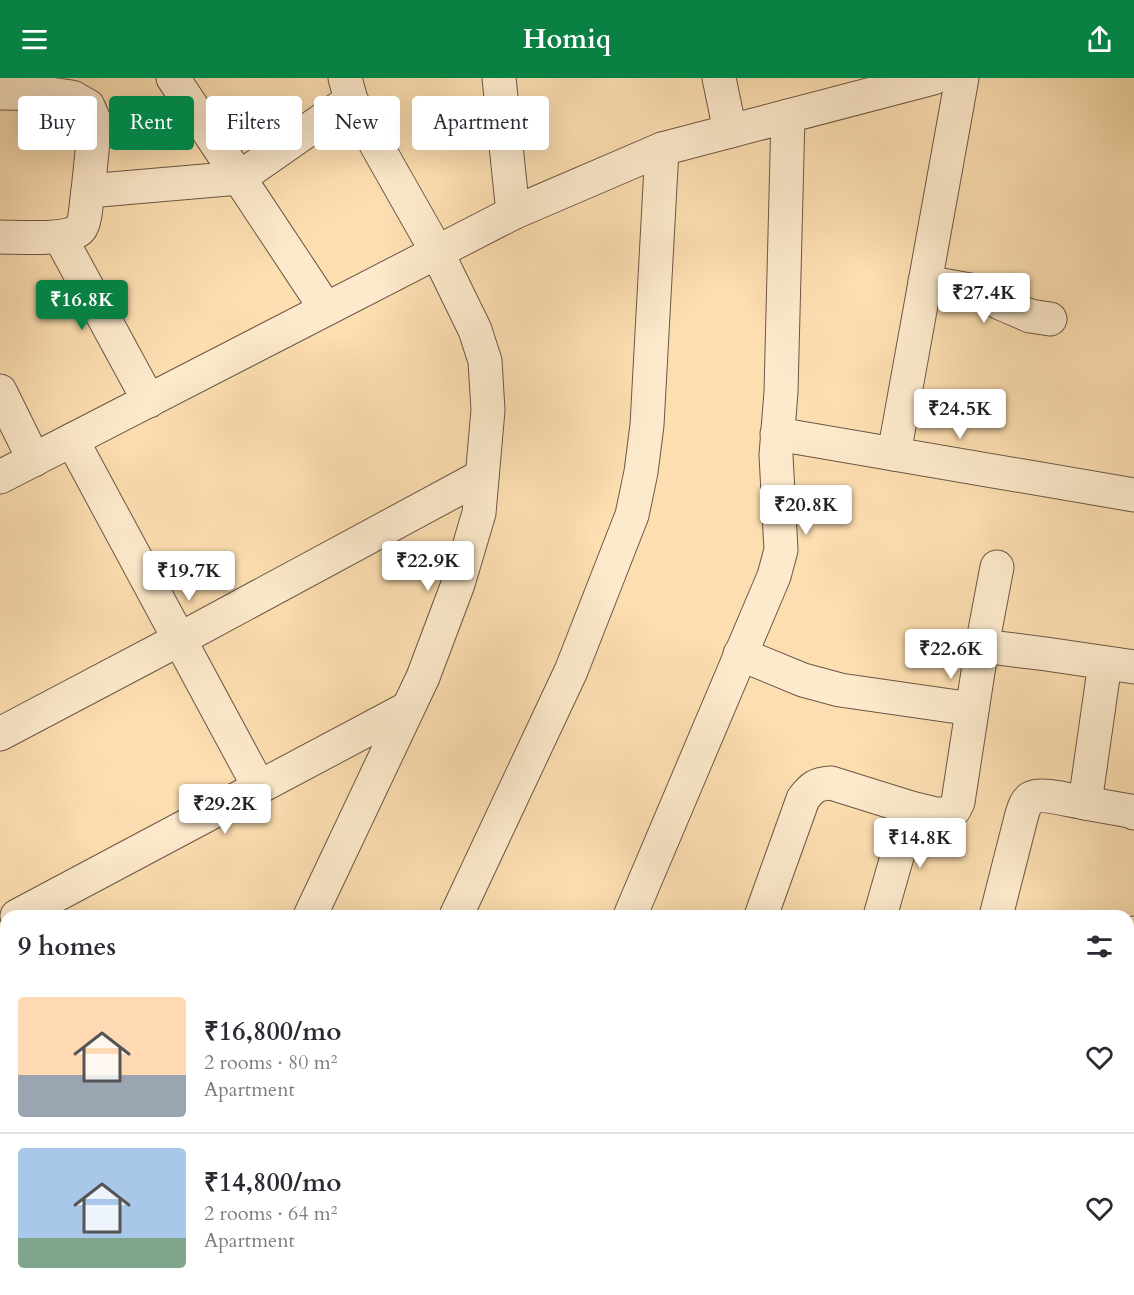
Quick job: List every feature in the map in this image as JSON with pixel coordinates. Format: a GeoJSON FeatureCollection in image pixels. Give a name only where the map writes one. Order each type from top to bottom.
{"type":"FeatureCollection","features":[{"type":"Feature","properties":{"kind":"street"},"geometry":{"type":"LineString","coordinates":[[173,78],[326,309]]}},
{"type":"Feature","properties":{"kind":"street"},"geometry":{"type":"LineString","coordinates":[[499,78],[513,213]]}},
{"type":"Feature","properties":{"kind":"street"},"geometry":{"type":"LineString","coordinates":[[719,78],[730,131]]}},
{"type":"Feature","properties":{"kind":"street"},"geometry":{"type":"LineString","coordinates":[[0,477],[513,213],[662,149],[933,78]]}},
{"type":"Feature","properties":{"kind":"street"},"geometry":{"type":"LineString","coordinates":[[894,454],[962,78]]}},
{"type":"Feature","properties":{"kind":"street"},"geometry":{"type":"LineString","coordinates":[[87,191],[239,178],[348,89],[437,252],[475,330],[485,361],[488,410],[479,513],[458,585],[423,677],[313,910]]}},
{"type":"Feature","properties":{"kind":"street"},"geometry":{"type":"LineString","coordinates":[[0,93],[72,97],[88,106],[95,122],[83,222],[80,229],[73,234],[60,237],[0,237]]}},
{"type":"Feature","properties":{"kind":"street"},"geometry":{"type":"LineString","coordinates":[[633,910],[774,576],[781,550],[776,455],[781,380],[788,116]]}},
{"type":"Feature","properties":{"kind":"street"},"geometry":{"type":"LineString","coordinates":[[459,910],[571,671],[632,515],[641,472],[647,425],[662,149]]}},
{"type":"Feature","properties":{"kind":"street"},"geometry":{"type":"LineString","coordinates":[[60,237],[149,400]]}},
{"type":"Feature","properties":{"kind":"street"},"geometry":{"type":"LineString","coordinates":[[925,282],[987,295],[1030,316],[1050,319]]}},
{"type":"Feature","properties":{"kind":"street"},"geometry":{"type":"LineString","coordinates":[[0,391],[34,459]]}},
{"type":"Feature","properties":{"kind":"street"},"geometry":{"type":"LineString","coordinates":[[777,434],[1134,495]]}},
{"type":"Feature","properties":{"kind":"street"},"geometry":{"type":"LineString","coordinates":[[72,440],[259,787]]}},
{"type":"Feature","properties":{"kind":"street"},"geometry":{"type":"LineString","coordinates":[[0,734],[482,476]]}},
{"type":"Feature","properties":{"kind":"street"},"geometry":{"type":"LineString","coordinates":[[763,910],[803,799],[818,784],[831,783],[936,814],[947,814],[954,810],[958,802],[982,646],[997,567]]}},
{"type":"Feature","properties":{"kind":"street"},"geometry":{"type":"LineString","coordinates":[[982,646],[1119,665],[1084,804]]}},
{"type":"Feature","properties":{"kind":"street"},"geometry":{"type":"LineString","coordinates":[[740,654],[803,680],[840,690],[972,709]]}},
{"type":"Feature","properties":{"kind":"street"},"geometry":{"type":"LineString","coordinates":[[28,910],[408,708]]}},
{"type":"Feature","properties":{"kind":"street"},"geometry":{"type":"LineString","coordinates":[[1002,910],[1022,814],[1029,799],[1040,795],[1134,813]]}},
{"type":"Feature","properties":{"kind":"street"},"geometry":{"type":"LineString","coordinates":[[882,910],[911,808]]}},
{"type":"Feature","properties":{"kind":"street"},"geometry":{"type":"LineString","coordinates":[[1134,933],[1134,940]]}}]}
